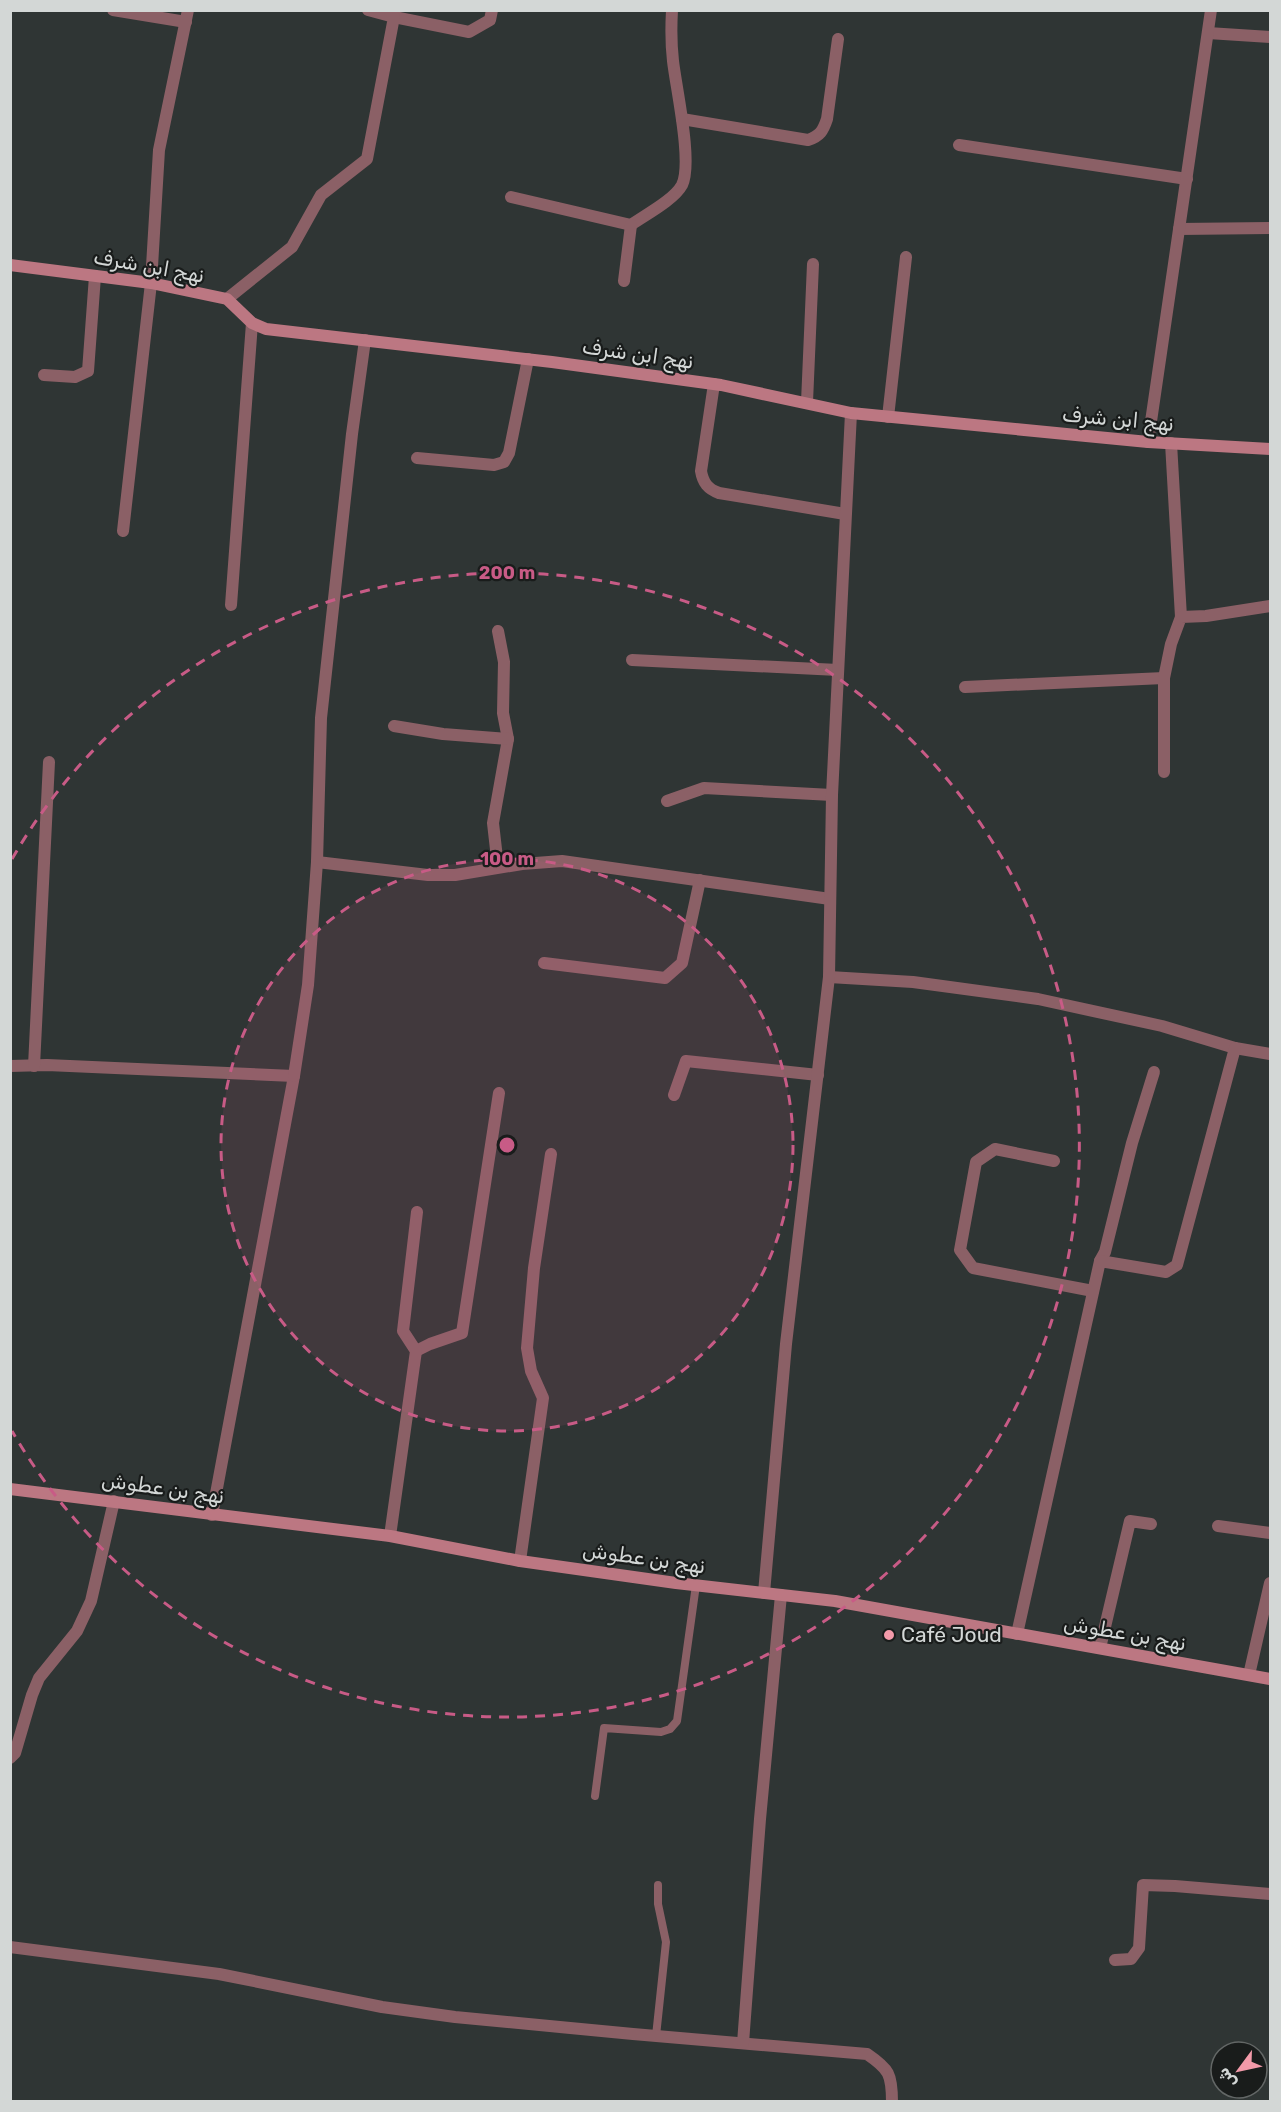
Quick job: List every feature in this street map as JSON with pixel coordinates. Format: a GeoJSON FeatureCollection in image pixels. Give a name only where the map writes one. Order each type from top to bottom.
{"type":"FeatureCollection","features":[{"type":"Feature","properties":{"kind":"street"},"geometry":{"type":"LineString","coordinates":[[113,10],[187,16],[159,150],[151,283],[123,531]]}},
{"type":"Feature","properties":{"kind":"street"},"geometry":{"type":"LineString","coordinates":[[368,10],[469,32],[490,20],[492,10]]}},
{"type":"Feature","properties":{"kind":"street"},"geometry":{"type":"LineString","coordinates":[[624,281],[631,225],[678,192],[686,172],[682,119],[670,34],[672,10]]}},
{"type":"Feature","properties":{"kind":"street"},"geometry":{"type":"LineString","coordinates":[[1148,442],[1211,10]]}},
{"type":"Feature","properties":{"kind":"street"},"geometry":{"type":"LineString","coordinates":[[227,299],[292,247],[321,195],[367,159],[394,17]]}},
{"type":"Feature","properties":{"kind":"street"},"geometry":{"type":"LineString","coordinates":[[1208,33],[1270,37]]}},
{"type":"Feature","properties":{"kind":"street"},"geometry":{"type":"LineString","coordinates":[[682,119],[808,140],[817,137],[823,131],[827,119],[838,39]]}},
{"type":"Feature","properties":{"kind":"street"},"geometry":{"type":"LineString","coordinates":[[959,145],[1186,179]]}},
{"type":"Feature","properties":{"kind":"street"},"geometry":{"type":"LineString","coordinates":[[511,197],[631,225]]}},
{"type":"Feature","properties":{"kind":"street"},"geometry":{"type":"LineString","coordinates":[[1179,230],[1270,228]]}},
{"type":"Feature","properties":{"kind":"street"},"geometry":{"type":"LineString","coordinates":[[888,417],[906,256]]}},
{"type":"Feature","properties":{"kind":"street"},"geometry":{"type":"LineString","coordinates":[[807,402],[813,264]]}},
{"type":"Feature","properties":{"kind":"street","name":"نهج ابن شرف"},"geometry":{"type":"LineString","coordinates":[[10,265],[151,283],[227,299],[252,323],[266,329],[528,359],[714,384],[851,413],[1148,442],[1270,449]]}},
{"type":"Feature","properties":{"kind":"street"},"geometry":{"type":"LineString","coordinates":[[44,375],[75,377],[88,370],[95,276]]}},
{"type":"Feature","properties":{"kind":"street"},"geometry":{"type":"LineString","coordinates":[[231,605],[252,323]]}},
{"type":"Feature","properties":{"kind":"street"},"geometry":{"type":"LineString","coordinates":[[212,1515],[294,1076],[308,985],[317,862],[321,718],[364,340]]}},
{"type":"Feature","properties":{"kind":"street"},"geometry":{"type":"LineString","coordinates":[[417,458],[494,465],[504,462],[509,453],[528,359]]}},
{"type":"Feature","properties":{"kind":"street"},"geometry":{"type":"LineString","coordinates":[[714,384],[701,471],[702,480],[707,486],[719,493],[845,514]]}},
{"type":"Feature","properties":{"kind":"street"},"geometry":{"type":"LineString","coordinates":[[765,1593],[786,1344],[830,977],[832,795],[851,413]]}},
{"type":"Feature","properties":{"kind":"street"},"geometry":{"type":"LineString","coordinates":[[1164,772],[1164,678],[1171,644],[1180,617],[1171,443]]}},
{"type":"Feature","properties":{"kind":"street"},"geometry":{"type":"LineString","coordinates":[[1180,617],[1206,616],[1270,606]]}},
{"type":"Feature","properties":{"kind":"street"},"geometry":{"type":"LineString","coordinates":[[498,631],[504,662],[503,713],[508,739],[493,823],[498,867]]}},
{"type":"Feature","properties":{"kind":"street"},"geometry":{"type":"LineString","coordinates":[[632,660],[838,670]]}},
{"type":"Feature","properties":{"kind":"street"},"geometry":{"type":"LineString","coordinates":[[965,687],[1164,678]]}},
{"type":"Feature","properties":{"kind":"street"},"geometry":{"type":"LineString","coordinates":[[394,726],[443,734],[508,739]]}},
{"type":"Feature","properties":{"kind":"street"},"geometry":{"type":"LineString","coordinates":[[34,1066],[49,762]]}},
{"type":"Feature","properties":{"kind":"street"},"geometry":{"type":"LineString","coordinates":[[667,801],[704,788],[832,795]]}},
{"type":"Feature","properties":{"kind":"street"},"geometry":{"type":"LineString","coordinates":[[317,862],[429,875],[455,875],[498,867],[562,861],[830,899]]}},
{"type":"Feature","properties":{"kind":"street"},"geometry":{"type":"LineString","coordinates":[[544,963],[665,978],[682,963],[700,880]]}},
{"type":"Feature","properties":{"kind":"street"},"geometry":{"type":"LineString","coordinates":[[830,977],[914,982],[1038,999],[1162,1026],[1235,1048],[1270,1053]]}},
{"type":"Feature","properties":{"kind":"street"},"geometry":{"type":"LineString","coordinates":[[1100,1261],[1166,1272],[1177,1265],[1235,1048]]}},
{"type":"Feature","properties":{"kind":"street"},"geometry":{"type":"LineString","coordinates":[[674,1095],[686,1061],[818,1075]]}},
{"type":"Feature","properties":{"kind":"street"},"geometry":{"type":"LineString","coordinates":[[10,1066],[294,1076]]}},
{"type":"Feature","properties":{"kind":"street"},"geometry":{"type":"LineString","coordinates":[[1017,1634],[1100,1261],[1105,1252],[1132,1143],[1154,1072]]}},
{"type":"Feature","properties":{"kind":"street"},"geometry":{"type":"LineString","coordinates":[[416,1351],[462,1333],[499,1093]]}},
{"type":"Feature","properties":{"kind":"street"},"geometry":{"type":"LineString","coordinates":[[1054,1161],[995,1149],[976,1162],[960,1250],[973,1268],[1093,1291]]}},
{"type":"Feature","properties":{"kind":"street"},"geometry":{"type":"LineString","coordinates":[[520,1561],[543,1398],[531,1371],[527,1348],[534,1268],[551,1154]]}},
{"type":"Feature","properties":{"kind":"street"},"geometry":{"type":"LineString","coordinates":[[390,1536],[416,1351],[403,1331],[417,1212]]}},
{"type":"Feature","properties":{"kind":"street","name":"نهج بن عطوش"},"geometry":{"type":"LineString","coordinates":[[10,1489],[390,1536],[520,1561],[835,1601],[1270,1679]]}},
{"type":"Feature","properties":{"kind":"street"},"geometry":{"type":"LineString","coordinates":[[10,1758],[15,1753],[39,1678],[77,1631],[91,1601],[114,1501]]}},
{"type":"Feature","properties":{"kind":"street"},"geometry":{"type":"LineString","coordinates":[[1100,1648],[1130,1521],[1151,1524]]}},
{"type":"Feature","properties":{"kind":"street"},"geometry":{"type":"LineString","coordinates":[[1218,1526],[1270,1533]]}},
{"type":"Feature","properties":{"kind":"street"},"geometry":{"type":"LineString","coordinates":[[1249,1675],[1270,1583]]}},
{"type":"Feature","properties":{"kind":"street"},"geometry":{"type":"LineString","coordinates":[[743,2043],[760,1819],[781,1595]]}},
{"type":"Feature","properties":{"kind":"street"},"geometry":{"type":"LineString","coordinates":[[1115,1960],[1131,1959],[1139,1948],[1143,1886],[1174,1886],[1270,1894]]}},
{"type":"Feature","properties":{"kind":"street"},"geometry":{"type":"LineString","coordinates":[[10,1947],[219,1974],[392,2008],[455,2017],[867,2054],[883,2065],[892,2079],[892,2102]]}},
{"type":"Feature","properties":{"kind":"lane"},"geometry":{"type":"LineString","coordinates":[[595,1796],[604,1728],[661,1732],[670,1729],[677,1721],[696,1585]]}},
{"type":"Feature","properties":{"kind":"lane"},"geometry":{"type":"LineString","coordinates":[[656,2036],[666,1942],[658,1904],[658,1885]]}},
{"type":"Feature","properties":{"kind":"place","name":"Café Joud"},"geometry":{"type":"Point","coordinates":[889,1635]}}]}
